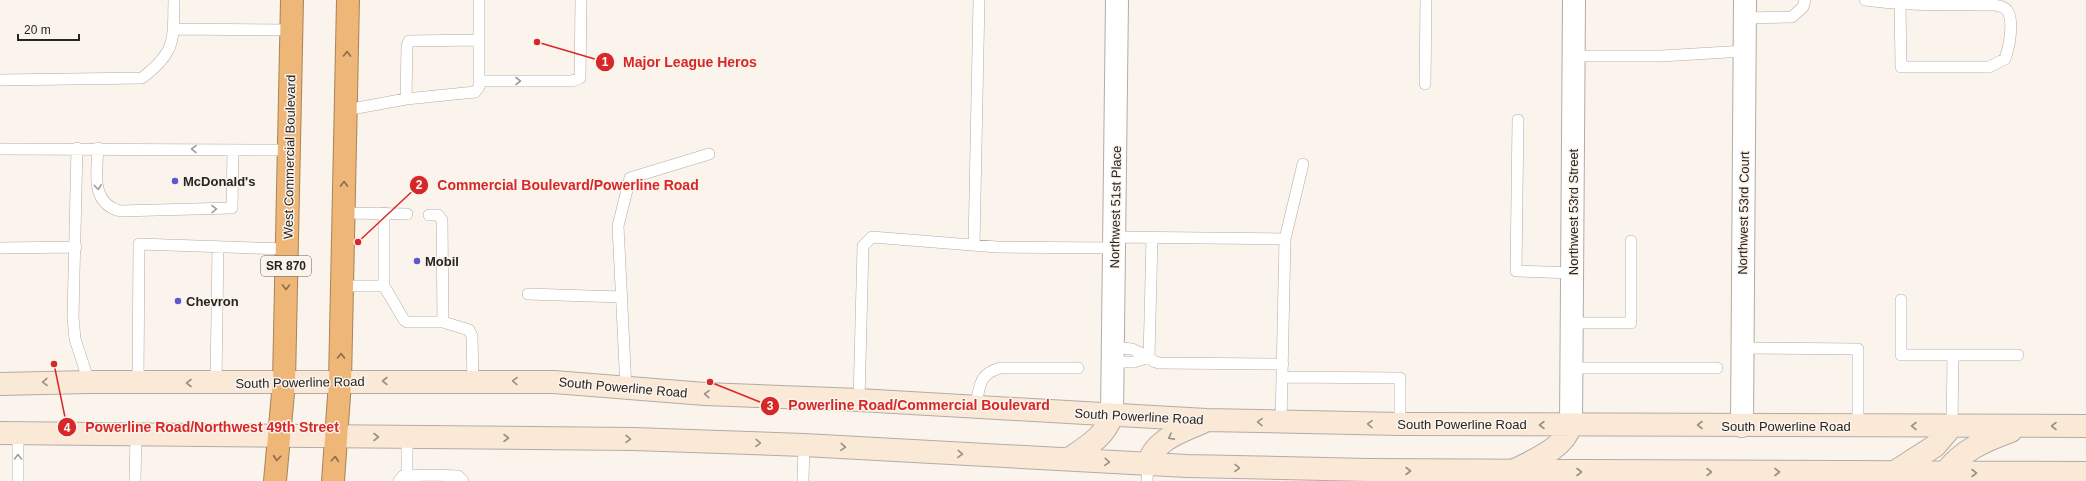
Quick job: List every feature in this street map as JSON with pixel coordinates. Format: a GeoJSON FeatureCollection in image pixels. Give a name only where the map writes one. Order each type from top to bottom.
{"type":"FeatureCollection","features":[{"type":"Feature","properties":{"kind":"highway","name":"West Commercial Boulevard"},"geometry":{"type":"LineString","coordinates":[[275,481],[284,382],[292,0]]}},
{"type":"Feature","properties":{"kind":"highway"},"geometry":{"type":"LineString","coordinates":[[332,481],[340,382],[348,0]]}},
{"type":"Feature","properties":{"kind":"main road","name":"South Powerline Road"},"geometry":{"type":"LineString","coordinates":[[0,384],[89,382],[554,382],[705,394],[859,400],[1206,420],[1400,424],[2086,426]]}},
{"type":"Feature","properties":{"kind":"main road"},"geometry":{"type":"LineString","coordinates":[[1069,459],[1102,434],[1106,429],[1112,415]]}},
{"type":"Feature","properties":{"kind":"main road"},"geometry":{"type":"LineString","coordinates":[[1147,473],[1150,456],[1161,443],[1206,420]]}},
{"type":"Feature","properties":{"kind":"main road"},"geometry":{"type":"LineString","coordinates":[[1512,471],[1558,445],[1565,438],[1572,425]]}},
{"type":"Feature","properties":{"kind":"main road"},"geometry":{"type":"LineString","coordinates":[[1893,477],[1935,446],[1952,426]]}},
{"type":"Feature","properties":{"kind":"main road"},"geometry":{"type":"LineString","coordinates":[[1945,477],[1953,462],[1972,447],[2023,426]]}},
{"type":"Feature","properties":{"kind":"main road"},"geometry":{"type":"LineString","coordinates":[[9,433],[633,439],[804,445],[1069,459],[1147,473],[1369,470],[1512,471],[1557,476],[1945,477],[2086,473]]}},
{"type":"Feature","properties":{"kind":"street","name":"Northwest 51st Place"},"geometry":{"type":"LineString","coordinates":[[1112,415],[1117,0]]}},
{"type":"Feature","properties":{"kind":"street","name":"Northwest 53rd Street"},"geometry":{"type":"LineString","coordinates":[[1572,425],[1574,0]]}},
{"type":"Feature","properties":{"kind":"street","name":"Northwest 53rd Court"},"geometry":{"type":"LineString","coordinates":[[1742,426],[1745,9]]}},
{"type":"Feature","properties":{"kind":"lane"},"geometry":{"type":"LineString","coordinates":[[0,80],[142,78],[169,50],[174,29],[174,0]]}},
{"type":"Feature","properties":{"kind":"lane"},"geometry":{"type":"LineString","coordinates":[[346,110],[406,99],[472,93],[478,89],[479,0]]}},
{"type":"Feature","properties":{"kind":"lane"},"geometry":{"type":"LineString","coordinates":[[479,81],[572,81],[580,78],[581,0]]}},
{"type":"Feature","properties":{"kind":"lane"},"geometry":{"type":"LineString","coordinates":[[974,245],[979,0]]}},
{"type":"Feature","properties":{"kind":"lane"},"geometry":{"type":"LineString","coordinates":[[1425,84],[1426,0]]}},
{"type":"Feature","properties":{"kind":"lane"},"geometry":{"type":"LineString","coordinates":[[1745,9],[1792,17],[1803,7],[1805,0]]}},
{"type":"Feature","properties":{"kind":"lane"},"geometry":{"type":"LineString","coordinates":[[1865,0],[1994,5],[2004,8],[2008,12],[2010,20],[2009,49],[2005,59],[1989,67],[1901,67],[1900,2]]}},
{"type":"Feature","properties":{"kind":"lane"},"geometry":{"type":"LineString","coordinates":[[174,29],[291,30]]}},
{"type":"Feature","properties":{"kind":"lane"},"geometry":{"type":"LineString","coordinates":[[406,99],[407,46],[409,41],[479,40]]}},
{"type":"Feature","properties":{"kind":"lane"},"geometry":{"type":"LineString","coordinates":[[1573,56],[1661,56],[1745,51]]}},
{"type":"Feature","properties":{"kind":"lane"},"geometry":{"type":"LineString","coordinates":[[1518,120],[1516,271],[1572,273]]}},
{"type":"Feature","properties":{"kind":"lane"},"geometry":{"type":"LineString","coordinates":[[77,148],[74,324],[75,338],[89,382]]}},
{"type":"Feature","properties":{"kind":"lane"},"geometry":{"type":"LineString","coordinates":[[0,149],[98,148],[289,150]]}},
{"type":"Feature","properties":{"kind":"lane"},"geometry":{"type":"LineString","coordinates":[[98,148],[97,182],[99,196],[109,208],[120,211],[232,208],[233,150]]}},
{"type":"Feature","properties":{"kind":"lane"},"geometry":{"type":"LineString","coordinates":[[626,388],[618,226],[630,178],[709,154]]}},
{"type":"Feature","properties":{"kind":"lane"},"geometry":{"type":"LineString","coordinates":[[1282,422],[1285,239],[1303,164]]}},
{"type":"Feature","properties":{"kind":"lane"},"geometry":{"type":"LineString","coordinates":[[344,213],[407,214]]}},
{"type":"Feature","properties":{"kind":"lane"},"geometry":{"type":"LineString","coordinates":[[384,214],[384,286],[404,320],[407,322],[443,322],[469,330],[472,336],[473,381]]}},
{"type":"Feature","properties":{"kind":"lane"},"geometry":{"type":"LineString","coordinates":[[429,215],[438,215],[442,220],[443,322]]}},
{"type":"Feature","properties":{"kind":"lane"},"geometry":{"type":"LineString","coordinates":[[859,400],[863,246],[872,237],[998,247],[1114,243],[1152,238],[1285,239]]}},
{"type":"Feature","properties":{"kind":"lane"},"geometry":{"type":"LineString","coordinates":[[1152,238],[1149,357],[1152,361],[1159,363],[1283,364]]}},
{"type":"Feature","properties":{"kind":"lane"},"geometry":{"type":"LineString","coordinates":[[1572,323],[1631,323],[1631,241]]}},
{"type":"Feature","properties":{"kind":"lane"},"geometry":{"type":"LineString","coordinates":[[138,383],[139,244],[286,249]]}},
{"type":"Feature","properties":{"kind":"lane"},"geometry":{"type":"LineString","coordinates":[[0,248],[76,247]]}},
{"type":"Feature","properties":{"kind":"lane"},"geometry":{"type":"LineString","coordinates":[[216,383],[218,247]]}},
{"type":"Feature","properties":{"kind":"lane"},"geometry":{"type":"LineString","coordinates":[[342,286],[384,286]]}},
{"type":"Feature","properties":{"kind":"lane"},"geometry":{"type":"LineString","coordinates":[[528,294],[621,297]]}},
{"type":"Feature","properties":{"kind":"lane"},"geometry":{"type":"LineString","coordinates":[[1901,300],[1901,355],[2018,355]]}},
{"type":"Feature","properties":{"kind":"lane"},"geometry":{"type":"LineString","coordinates":[[1742,348],[1858,348],[1858,426]]}},
{"type":"Feature","properties":{"kind":"lane"},"geometry":{"type":"LineString","coordinates":[[1113,355],[1134,362],[1149,357]]}},
{"type":"Feature","properties":{"kind":"lane"},"geometry":{"type":"LineString","coordinates":[[1952,426],[1953,355]]}},
{"type":"Feature","properties":{"kind":"lane"},"geometry":{"type":"LineString","coordinates":[[975,407],[983,376],[990,371],[1000,368],[1078,368]]}},
{"type":"Feature","properties":{"kind":"lane"},"geometry":{"type":"LineString","coordinates":[[1572,368],[1717,368]]}},
{"type":"Feature","properties":{"kind":"lane"},"geometry":{"type":"LineString","coordinates":[[1282,377],[1400,378],[1400,424]]}},
{"type":"Feature","properties":{"kind":"lane"},"geometry":{"type":"LineString","coordinates":[[9,433],[18,481]]}},
{"type":"Feature","properties":{"kind":"lane"},"geometry":{"type":"LineString","coordinates":[[135,481],[136,434]]}},
{"type":"Feature","properties":{"kind":"lane"},"geometry":{"type":"LineString","coordinates":[[407,437],[403,478],[458,476],[463,481]]}},
{"type":"Feature","properties":{"kind":"lane"},"geometry":{"type":"LineString","coordinates":[[803,481],[804,445]]}},
{"type":"Feature","properties":{"kind":"place","name":"Major League Heros"},"geometry":{"type":"Point","coordinates":[537,42]}},
{"type":"Feature","properties":{"kind":"place","name":"McDonald's"},"geometry":{"type":"Point","coordinates":[175,181]}},
{"type":"Feature","properties":{"kind":"place","name":"Commercial Boulevard/Powerline Road"},"geometry":{"type":"Point","coordinates":[358,242]}},
{"type":"Feature","properties":{"kind":"place","name":"Mobil"},"geometry":{"type":"Point","coordinates":[417,261]}},
{"type":"Feature","properties":{"kind":"place","name":"Chevron"},"geometry":{"type":"Point","coordinates":[178,301]}},
{"type":"Feature","properties":{"kind":"place","name":"Powerline Road/Northwest 49th Street"},"geometry":{"type":"Point","coordinates":[54,364]}},
{"type":"Feature","properties":{"kind":"place","name":"Powerline Road/Commercial Boulevard"},"geometry":{"type":"Point","coordinates":[710,382]}}]}
